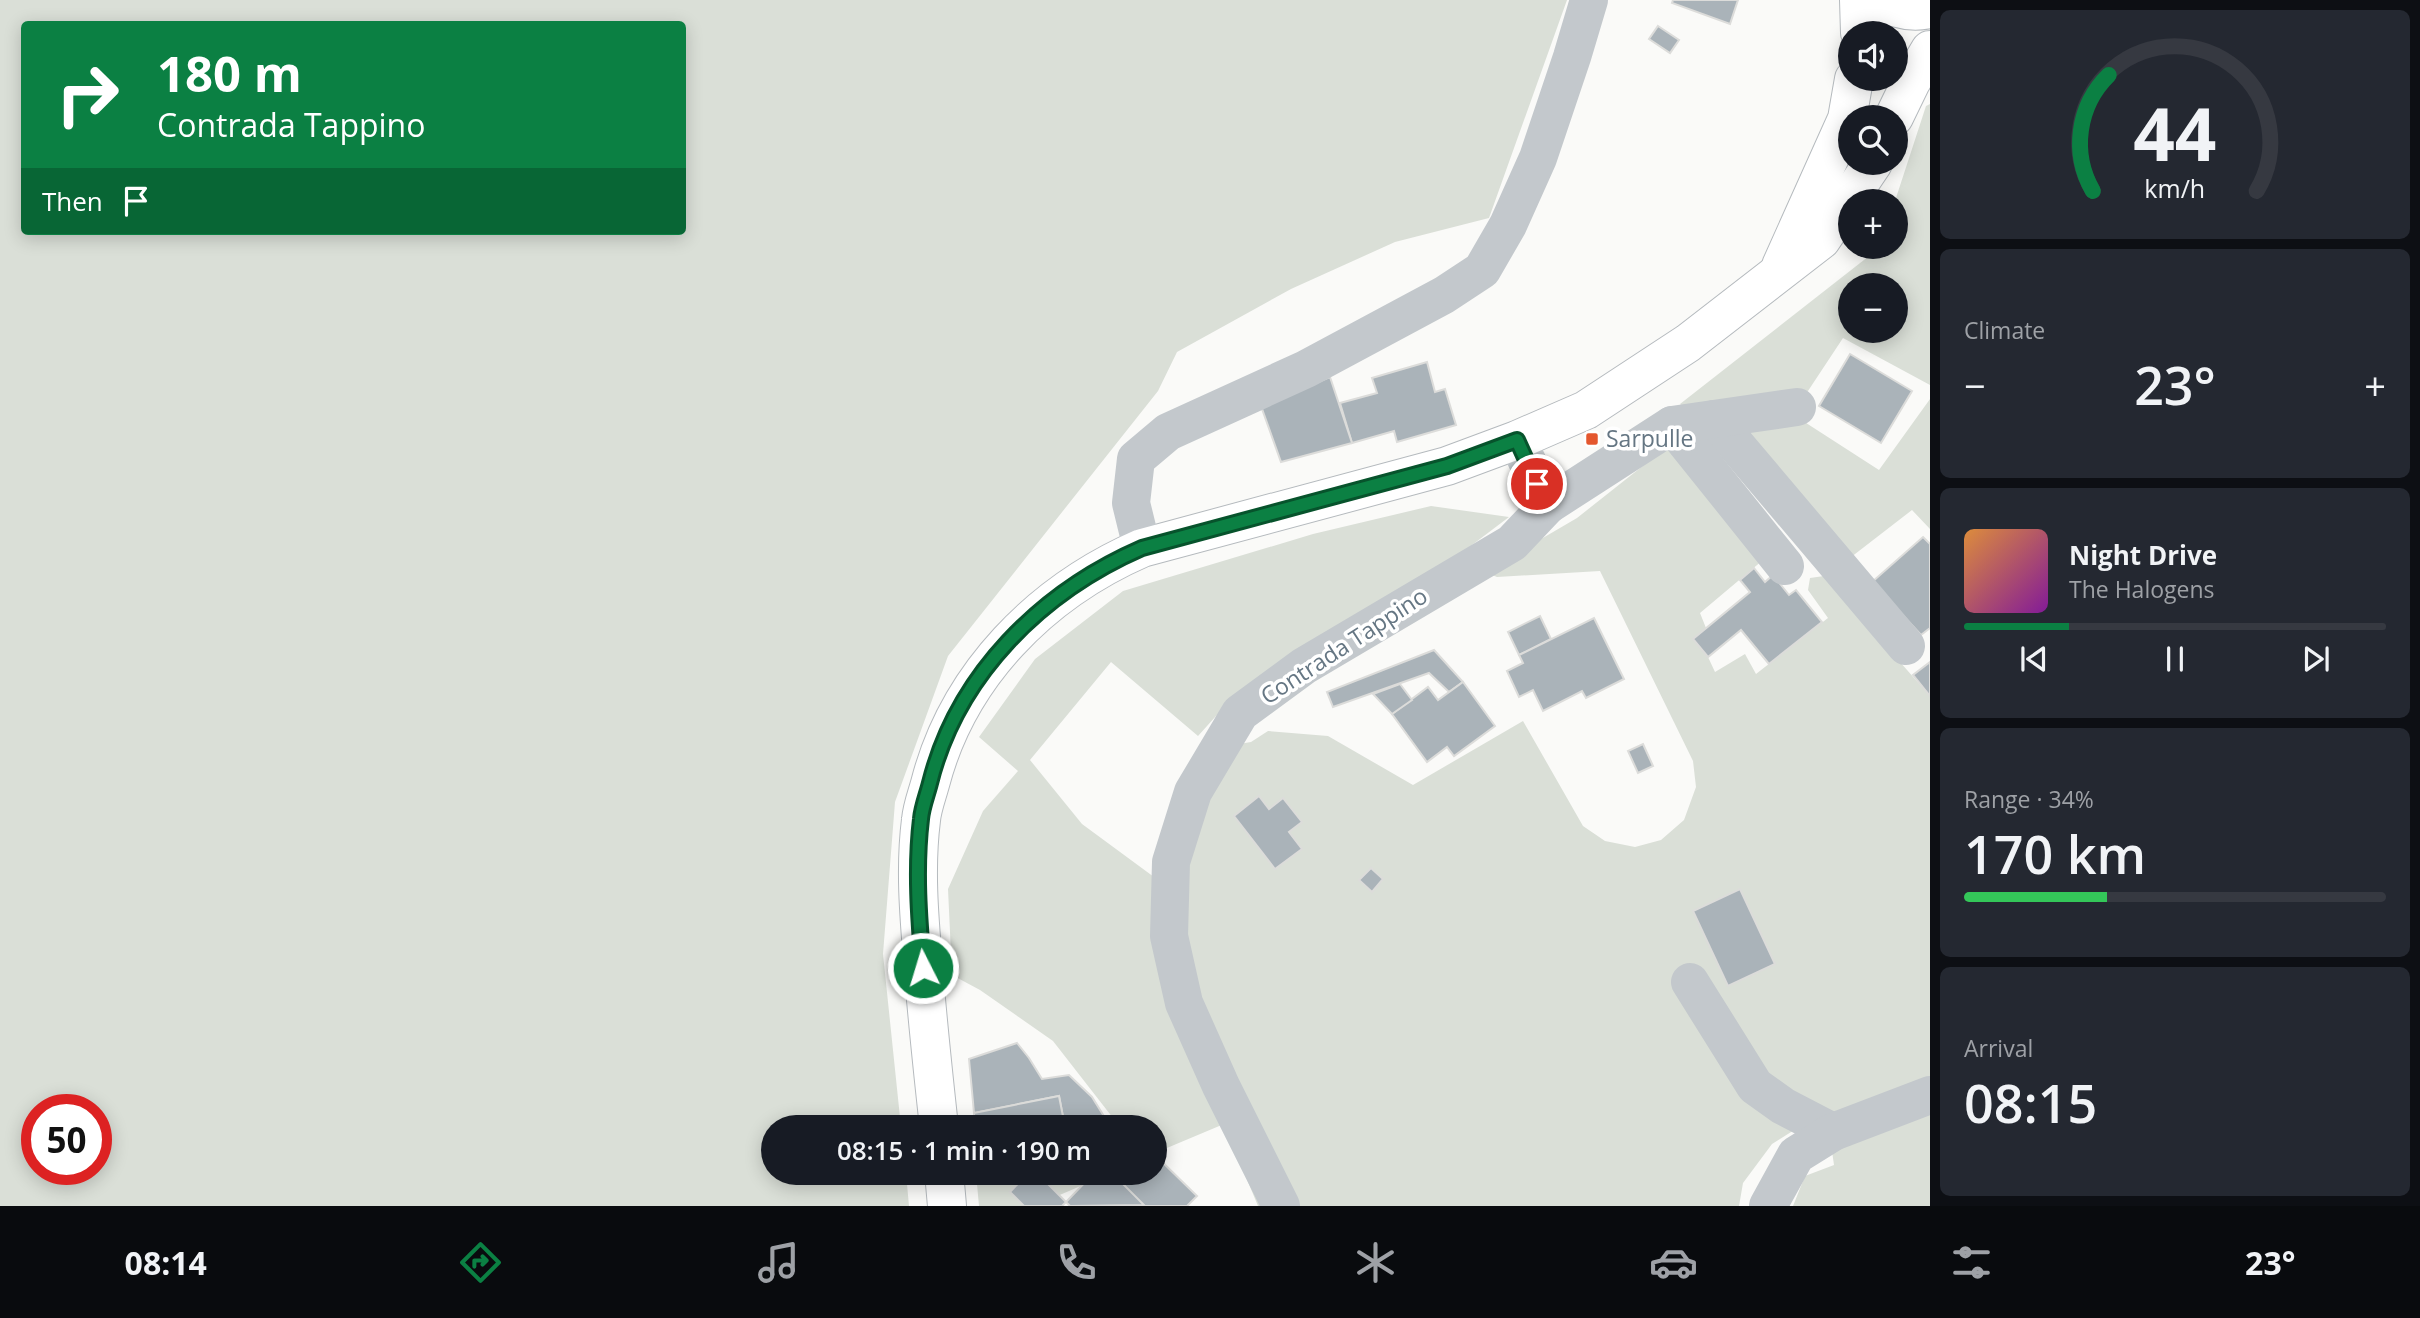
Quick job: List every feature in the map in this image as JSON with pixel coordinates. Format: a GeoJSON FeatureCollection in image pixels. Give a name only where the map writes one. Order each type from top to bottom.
{"type":"FeatureCollection","features":[{"type":"Feature","properties":{"kind":"main road"},"geometry":{"type":"LineString","coordinates":[[1859,0],[1860,21]]}},
{"type":"Feature","properties":{"kind":"main road"},"geometry":{"type":"LineString","coordinates":[[1878,0],[1895,8],[1930,9]]}},
{"type":"Feature","properties":{"kind":"main road"},"geometry":{"type":"LineString","coordinates":[[1900,105],[1930,50]]}},
{"type":"Feature","properties":{"kind":"main road"},"geometry":{"type":"LineString","coordinates":[[1777,275],[1847,119],[1852,91]]}},
{"type":"Feature","properties":{"kind":"main road"},"geometry":{"type":"LineString","coordinates":[[938,1115],[918,897],[921,818],[937,754],[962,701],[995,654],[1041,608],[1110,562],[1142,548],[1447,466],[1586,410],[1688,343],[1821,240],[1865,175]]}},
{"type":"Feature","properties":{"kind":"main road"},"geometry":{"type":"LineString","coordinates":[[945,1185],[947,1206]]}},
{"type":"Feature","properties":{"kind":"street"},"geometry":{"type":"LineString","coordinates":[[1142,548],[1131,503],[1136,460],[1168,432],[1306,369],[1444,295],[1482,270],[1508,225],[1538,158],[1589,0]]}},
{"type":"Feature","properties":{"kind":"street"},"geometry":{"type":"LineString","coordinates":[[1672,425],[1797,407]]}},
{"type":"Feature","properties":{"kind":"street"},"geometry":{"type":"LineString","coordinates":[[1714,419],[1906,646]]}},
{"type":"Feature","properties":{"kind":"street"},"geometry":{"type":"LineString","coordinates":[[1672,425],[1785,566]]}},
{"type":"Feature","properties":{"kind":"street","name":"Contrada Tappino"},"geometry":{"type":"LineString","coordinates":[[1281,1206],[1221,1086],[1184,1003],[1170,936],[1171,862],[1193,792],[1240,713],[1304,666],[1512,543],[1548,505],[1672,425]]}},
{"type":"Feature","properties":{"kind":"street"},"geometry":{"type":"LineString","coordinates":[[1517,440],[1548,505]]}},
{"type":"Feature","properties":{"kind":"street"},"geometry":{"type":"LineString","coordinates":[[1690,982],[1755,1086],[1783,1106],[1833,1132]]}},
{"type":"Feature","properties":{"kind":"street"},"geometry":{"type":"LineString","coordinates":[[1768,1206],[1796,1155],[1833,1132],[1930,1095]]}},
{"type":"Feature","properties":{"kind":"shaded area"},"geometry":{"type":"Polygon","coordinates":[[[0,0],[1567,0],[1489,218],[1395,242],[1291,289],[1177,352],[1158,391],[948,656],[895,802],[883,954],[900,1115],[761,1115],[761,1185],[907,1185],[909,1206],[0,1206],[0,0]]]}},
{"type":"Feature","properties":{"kind":"shaded area"},"geometry":{"type":"Polygon","coordinates":[[[1930,104],[1930,385],[1852,343],[1908,343],[1908,273],[1847,273],[1865,259],[1908,259],[1908,189],[1899,189],[1903,175],[1908,175],[1908,161],[1926,106],[1930,104]]]}},
{"type":"Feature","properties":{"kind":"shaded area"},"geometry":{"type":"Polygon","coordinates":[[[1838,280],[1840,343],[1806,394],[1690,415],[1680,404],[1838,280]]]}},
{"type":"Feature","properties":{"kind":"shaded area"},"geometry":{"type":"Polygon","coordinates":[[[1930,399],[1930,529],[1912,510],[1846,561],[1732,426],[1803,421],[1879,470],[1930,399]]]}},
{"type":"Feature","properties":{"kind":"shaded area"},"geometry":{"type":"Polygon","coordinates":[[[1668,446],[1763,560],[1700,613],[1706,628],[1693,639],[1708,657],[1715,672],[1745,654],[1756,674],[1828,618],[1808,590],[1810,578],[1824,576],[1930,696],[1930,1206],[1793,1206],[1805,1176],[1834,1165],[1826,1110],[1772,1144],[1743,1183],[1739,1206],[1258,1206],[1224,1124],[1167,1148],[1167,1115],[1111,1115],[1053,1041],[980,990],[952,975],[948,889],[983,811],[1018,771],[979,737],[1035,659],[1123,591],[1313,534],[1431,506],[1509,517],[1439,570],[1308,645],[1216,716],[1198,736],[1111,662],[1030,760],[1082,824],[1154,877],[1233,745],[1251,742],[1268,731],[1328,736],[1413,785],[1523,721],[1583,826],[1605,841],[1635,847],[1661,840],[1684,820],[1696,787],[1693,761],[1600,571],[1497,577],[1485,572],[1577,518],[1668,446]]]}},
{"type":"Feature","properties":{"kind":"shaded area"},"geometry":{"type":"Polygon","coordinates":[[[977,1185],[1083,1185],[1034,1206],[979,1206],[977,1185]]]}},
{"type":"Feature","properties":{"kind":"building"},"geometry":{"type":"Polygon","coordinates":[[[1673,0],[1738,0],[1730,24],[1672,3],[1673,0]]]}},
{"type":"Feature","properties":{"kind":"building"},"geometry":{"type":"Polygon","coordinates":[[[1658,26],[1679,40],[1670,53],[1649,39],[1658,26]]]}},
{"type":"Feature","properties":{"kind":"building"},"geometry":{"type":"Polygon","coordinates":[[[1850,354],[1912,391],[1881,443],[1819,406],[1850,354]]]}},
{"type":"Feature","properties":{"kind":"building"},"geometry":{"type":"Polygon","coordinates":[[[1427,362],[1435,392],[1445,389],[1456,425],[1397,442],[1394,431],[1352,443],[1340,403],[1377,393],[1372,378],[1427,362]]]}},
{"type":"Feature","properties":{"kind":"building"},"geometry":{"type":"Polygon","coordinates":[[[1330,377],[1352,443],[1281,462],[1261,406],[1330,377]]]}},
{"type":"Feature","properties":{"kind":"building"},"geometry":{"type":"Polygon","coordinates":[[[1923,537],[1930,544],[1930,628],[1921,635],[1872,582],[1923,537]]]}},
{"type":"Feature","properties":{"kind":"building"},"geometry":{"type":"Polygon","coordinates":[[[1754,568],[1765,582],[1773,575],[1789,595],[1796,590],[1822,622],[1769,664],[1741,630],[1708,657],[1693,639],[1750,592],[1740,580],[1754,568]]]}},
{"type":"Feature","properties":{"kind":"building"},"geometry":{"type":"Polygon","coordinates":[[[1540,616],[1551,639],[1519,655],[1508,632],[1540,616]]]}},
{"type":"Feature","properties":{"kind":"building"},"geometry":{"type":"Polygon","coordinates":[[[1594,618],[1624,679],[1586,698],[1582,691],[1543,711],[1533,690],[1519,697],[1507,671],[1523,663],[1519,655],[1594,618]]]}},
{"type":"Feature","properties":{"kind":"building"},"geometry":{"type":"Polygon","coordinates":[[[1434,650],[1463,682],[1449,692],[1429,673],[1333,707],[1327,692],[1434,650]]]}},
{"type":"Feature","properties":{"kind":"building"},"geometry":{"type":"Polygon","coordinates":[[[1930,662],[1930,696],[1913,675],[1930,662]]]}},
{"type":"Feature","properties":{"kind":"building"},"geometry":{"type":"Polygon","coordinates":[[[1463,682],[1495,726],[1454,756],[1447,747],[1427,762],[1392,714],[1428,687],[1438,700],[1463,682]]]}},
{"type":"Feature","properties":{"kind":"building"},"geometry":{"type":"Polygon","coordinates":[[[1400,684],[1412,700],[1392,714],[1373,694],[1400,684]]]}},
{"type":"Feature","properties":{"kind":"building"},"geometry":{"type":"Polygon","coordinates":[[[1643,744],[1653,766],[1638,773],[1628,751],[1643,744]]]}},
{"type":"Feature","properties":{"kind":"building"},"geometry":{"type":"Polygon","coordinates":[[[1259,796],[1269,809],[1283,798],[1302,822],[1289,832],[1302,849],[1275,869],[1234,816],[1259,796]]]}},
{"type":"Feature","properties":{"kind":"building"},"geometry":{"type":"Polygon","coordinates":[[[1371,868],[1383,879],[1372,892],[1359,880],[1371,868]]]}},
{"type":"Feature","properties":{"kind":"building"},"geometry":{"type":"Polygon","coordinates":[[[1740,889],[1775,964],[1728,986],[1693,911],[1740,889]]]}},
{"type":"Feature","properties":{"kind":"building"},"geometry":{"type":"Polygon","coordinates":[[[1017,1043],[1042,1079],[1069,1075],[1092,1097],[1103,1115],[1063,1115],[1059,1096],[974,1113],[969,1059],[1017,1043]]]}},
{"type":"Feature","properties":{"kind":"building"},"geometry":{"type":"Polygon","coordinates":[[[1059,1096],[1063,1115],[974,1115],[1059,1096]]]}},
{"type":"Feature","properties":{"kind":"building"},"geometry":{"type":"Polygon","coordinates":[[[1167,1167],[1197,1196],[1187,1206],[1144,1206],[1123,1185],[1167,1185],[1167,1167]]]}},
{"type":"Feature","properties":{"kind":"building"},"geometry":{"type":"Polygon","coordinates":[[[1017,1185],[1049,1185],[1066,1202],[1062,1206],[1024,1206],[1010,1192],[1017,1185]]]}},
{"type":"Feature","properties":{"kind":"building"},"geometry":{"type":"Polygon","coordinates":[[[1082,1185],[1124,1185],[1144,1205],[1070,1206],[1066,1202],[1082,1185]]]}},
{"type":"Feature","properties":{"kind":"place","name":"Sarpulle"},"geometry":{"type":"Point","coordinates":[1592,439]}},
{"type":"Feature","properties":{"kind":"route"},"geometry":{"type":"LineString","coordinates":[[923,968],[918,897],[921,818],[937,754],[962,701],[995,654],[1041,608],[1110,562],[1142,548],[1447,466],[1517,440],[1537,484]]}}]}
